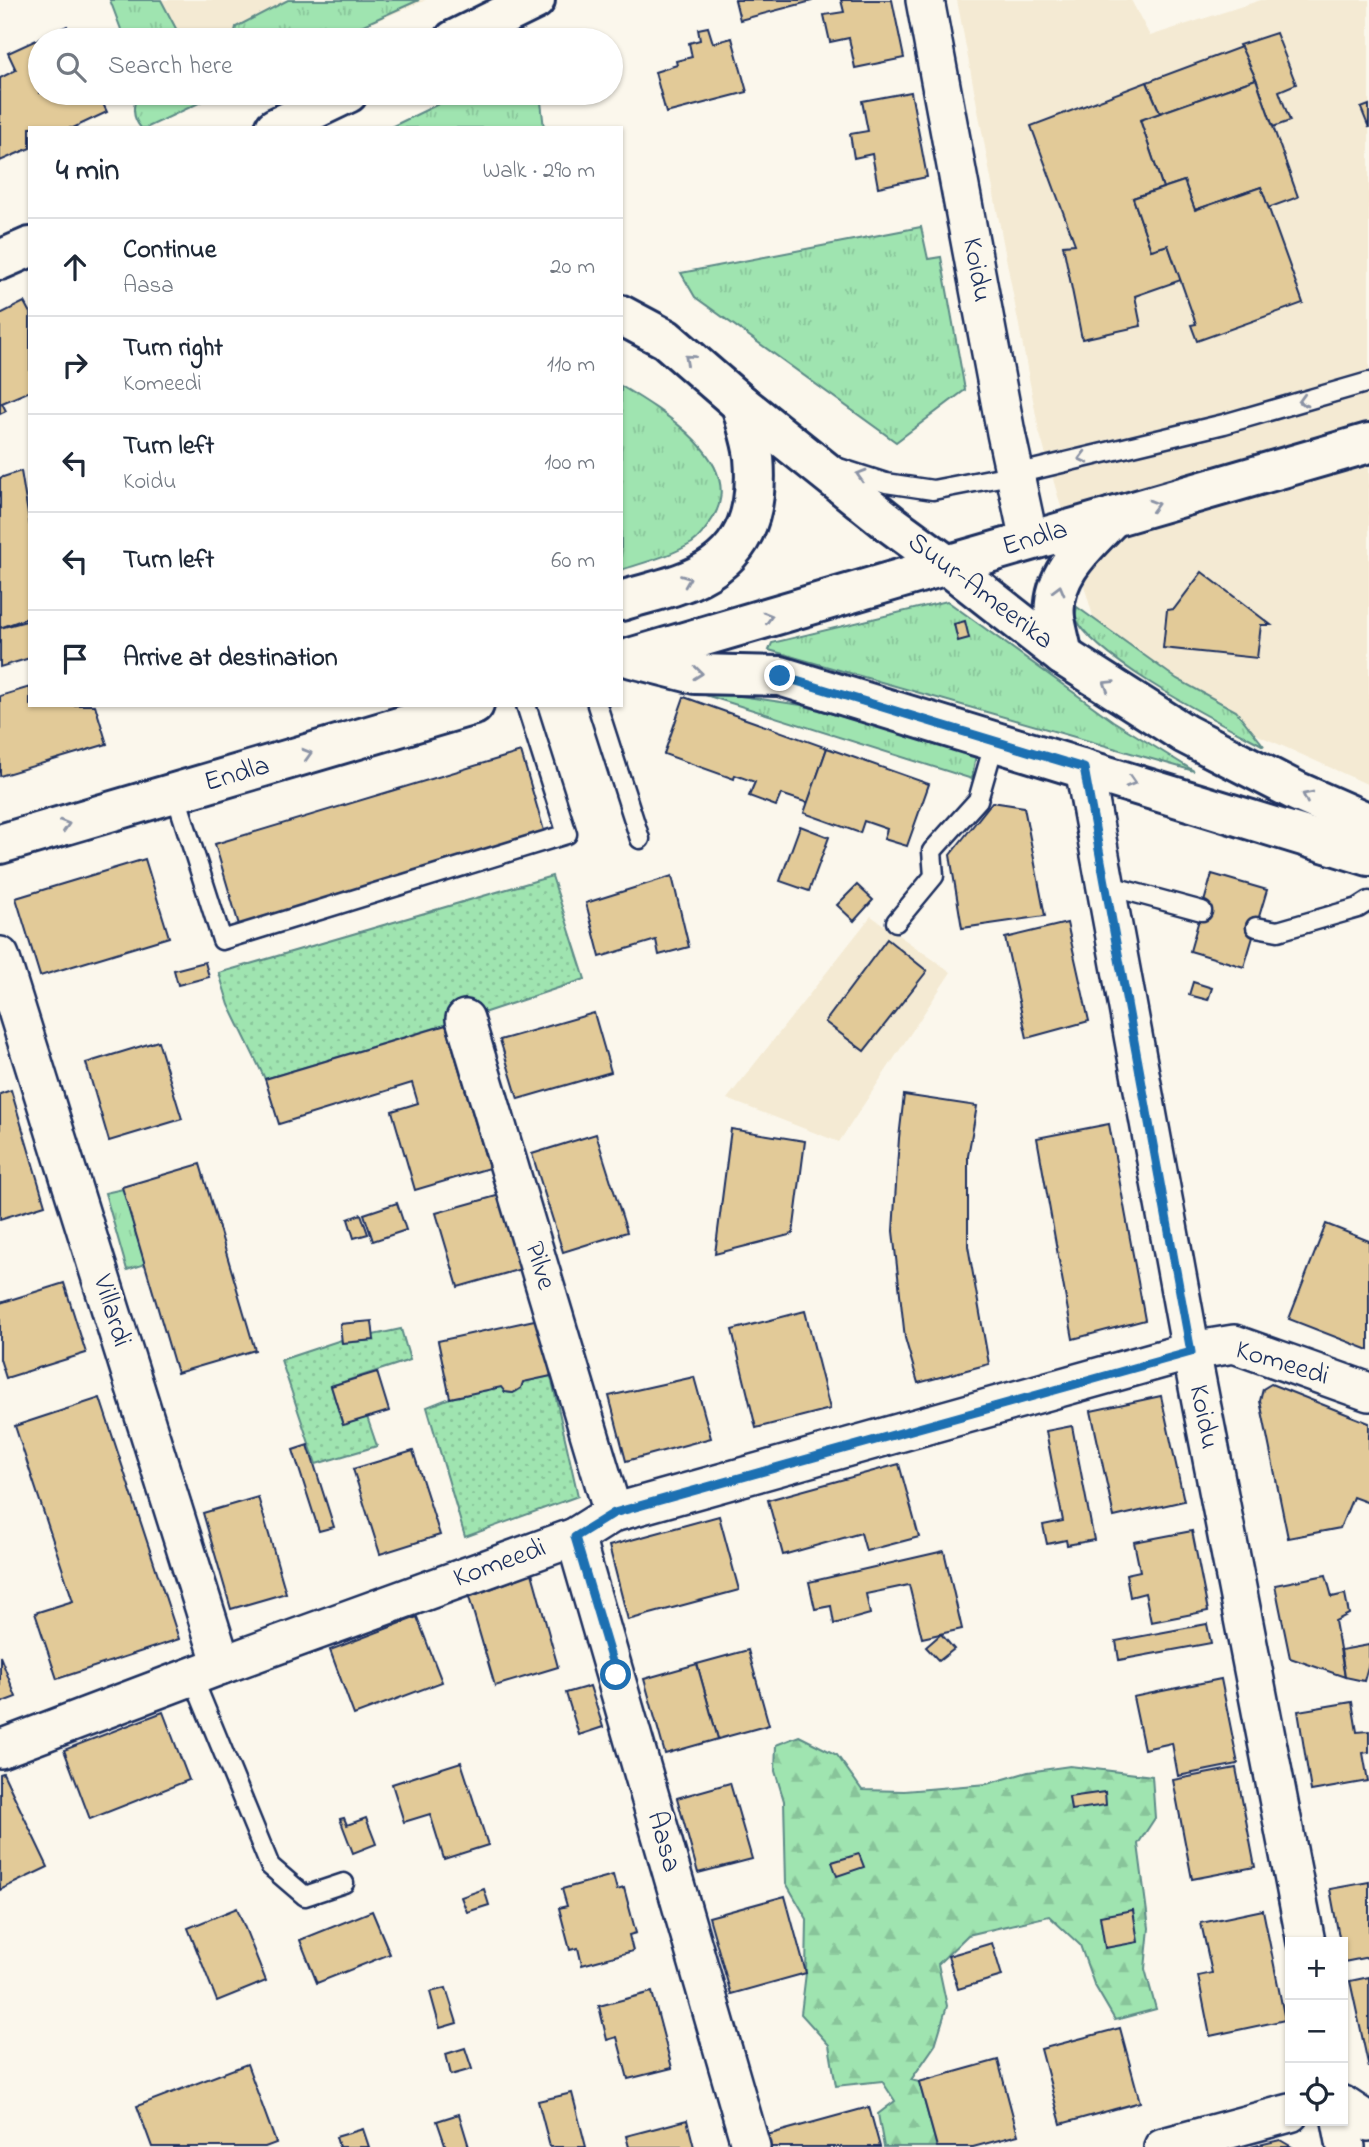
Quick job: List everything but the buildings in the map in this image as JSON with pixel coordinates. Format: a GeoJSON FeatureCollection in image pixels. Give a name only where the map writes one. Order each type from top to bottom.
{"type":"FeatureCollection","features":[{"type":"Feature","properties":{"kind":"main road"},"geometry":{"type":"LineString","coordinates":[[478,28],[535,0]]}},
{"type":"Feature","properties":{"kind":"main road"},"geometry":{"type":"LineString","coordinates":[[279,126],[323,105]]}},
{"type":"Feature","properties":{"kind":"main road"},"geometry":{"type":"LineString","coordinates":[[0,260],[28,248]]}},
{"type":"Feature","properties":{"kind":"main road","name":"Suur-Ameerika"},"geometry":{"type":"LineString","coordinates":[[623,316],[666,339],[741,404],[891,524],[1063,656],[1185,734],[1310,797],[1369,823]]}},
{"type":"Feature","properties":{"kind":"main road"},"geometry":{"type":"LineString","coordinates":[[623,600],[690,580],[728,558],[743,536],[751,513],[754,456],[741,404]]}},
{"type":"Feature","properties":{"kind":"main road","name":"Endla"},"geometry":{"type":"LineString","coordinates":[[627,659],[1369,443]]}},
{"type":"Feature","properties":{"kind":"main road"},"geometry":{"type":"LineString","coordinates":[[1063,656],[1055,616],[1058,586],[1073,558],[1113,517]]}},
{"type":"Feature","properties":{"kind":"main road"},"geometry":{"type":"LineString","coordinates":[[627,659],[695,674],[780,676],[1369,856]]}},
{"type":"Feature","properties":{"kind":"main road","name":"Endla"},"geometry":{"type":"LineString","coordinates":[[0,845],[175,793],[417,713],[466,707]]}},
{"type":"Feature","properties":{"kind":"street","name":"Koidu"},"geometry":{"type":"LineString","coordinates":[[925,0],[1006,433],[1029,540]]}},
{"type":"Feature","properties":{"kind":"street","name":"Koidu"},"geometry":{"type":"LineString","coordinates":[[1084,768],[1191,1352],[1305,1937]]}},
{"type":"Feature","properties":{"kind":"street","name":"Villardi"},"geometry":{"type":"LineString","coordinates":[[0,957],[207,1670]]}},
{"type":"Feature","properties":{"kind":"street","name":"Pilve"},"geometry":{"type":"LineString","coordinates":[[465,1019],[614,1513]]}},
{"type":"Feature","properties":{"kind":"street","name":"Komeedi"},"geometry":{"type":"LineString","coordinates":[[0,1749],[207,1670],[575,1537],[614,1513],[1191,1352],[1234,1344],[1369,1392]]}},
{"type":"Feature","properties":{"kind":"street","name":"Aasa"},"geometry":{"type":"LineString","coordinates":[[575,1537],[751,2147]]}},
{"type":"Feature","properties":{"kind":"street"},"geometry":{"type":"LineString","coordinates":[[1348,2108],[1369,2122]]}},
{"type":"Feature","properties":{"kind":"street"},"geometry":{"type":"LineString","coordinates":[[1163,2147],[1285,2114]]}},
{"type":"Feature","properties":{"kind":"street"},"geometry":{"type":"LineString","coordinates":[[1342,2126],[1346,2147]]}},
{"type":"Feature","properties":{"kind":"lane"},"geometry":{"type":"LineString","coordinates":[[811,459],[886,483],[933,490],[1016,474],[1224,424],[1369,382]]}},
{"type":"Feature","properties":{"kind":"lane"},"geometry":{"type":"LineString","coordinates":[[175,793],[222,940],[567,834],[527,707]]}},
{"type":"Feature","properties":{"kind":"lane"},"geometry":{"type":"LineString","coordinates":[[598,707],[640,839]]}},
{"type":"Feature","properties":{"kind":"lane"},"geometry":{"type":"LineString","coordinates":[[896,922],[934,876],[932,851],[978,800],[995,741]]}},
{"type":"Feature","properties":{"kind":"lane"},"geometry":{"type":"LineString","coordinates":[[1106,886],[1202,911]]}},
{"type":"Feature","properties":{"kind":"lane"},"geometry":{"type":"LineString","coordinates":[[1256,927],[1278,931],[1363,904]]}},
{"type":"Feature","properties":{"kind":"lane"},"geometry":{"type":"LineString","coordinates":[[207,1670],[270,1866],[305,1896],[344,1883]]}},
{"type":"Feature","properties":{"kind":"shaded area"},"geometry":{"type":"Polygon","coordinates":[[[115,0],[426,0],[360,28],[126,28],[115,0]]]}},
{"type":"Feature","properties":{"kind":"shaded area"},"geometry":{"type":"Polygon","coordinates":[[[957,0],[1131,0],[1150,36],[1261,0],[1369,0],[1369,785],[1189,704],[1099,637],[1039,431],[957,0]]]}},
{"type":"Feature","properties":{"kind":"shaded area"},"geometry":{"type":"Polygon","coordinates":[[[871,916],[951,972],[839,1142],[727,1099],[871,916]]]}},
{"type":"Feature","properties":{"kind":"green space"},"geometry":{"type":"Polygon","coordinates":[[[110,0],[161,0],[176,28],[120,28],[110,0]]]}},
{"type":"Feature","properties":{"kind":"green space"},"geometry":{"type":"Polygon","coordinates":[[[288,0],[419,0],[357,28],[236,27],[288,0]]]}},
{"type":"Feature","properties":{"kind":"green space"},"geometry":{"type":"Polygon","coordinates":[[[135,105],[195,105],[150,126],[140,126],[135,105]]]}},
{"type":"Feature","properties":{"kind":"green space"},"geometry":{"type":"Polygon","coordinates":[[[436,105],[541,105],[544,126],[393,126],[436,105]]]}},
{"type":"Feature","properties":{"kind":"green space"},"geometry":{"type":"Polygon","coordinates":[[[921,227],[928,259],[941,257],[965,390],[896,442],[695,297],[681,273],[921,227]]]}},
{"type":"Feature","properties":{"kind":"green space"},"geometry":{"type":"Polygon","coordinates":[[[623,387],[657,409],[695,440],[719,477],[720,497],[713,518],[692,543],[667,555],[623,569],[623,387]]]}},
{"type":"Feature","properties":{"kind":"green space"},"geometry":{"type":"Polygon","coordinates":[[[947,601],[1113,721],[1194,771],[769,650],[772,643],[947,601]]]}},
{"type":"Feature","properties":{"kind":"green space"},"geometry":{"type":"Polygon","coordinates":[[[1077,607],[1177,679],[1236,711],[1264,746],[1132,671],[1087,634],[1075,617],[1077,607]]]}},
{"type":"Feature","properties":{"kind":"green space"},"geometry":{"type":"Polygon","coordinates":[[[700,690],[801,705],[976,754],[972,779],[699,693],[700,690]]]}},
{"type":"Feature","properties":{"kind":"green space"},"geometry":{"type":"Polygon","coordinates":[[[552,876],[585,979],[465,1019],[265,1079],[229,1005],[219,973],[552,876]]]}},
{"type":"Feature","properties":{"kind":"green space"},"geometry":{"type":"Polygon","coordinates":[[[123,1189],[145,1264],[127,1270],[105,1193],[123,1189]]]}},
{"type":"Feature","properties":{"kind":"green space"},"geometry":{"type":"Polygon","coordinates":[[[401,1329],[410,1360],[331,1386],[343,1425],[367,1417],[377,1446],[316,1464],[281,1360],[341,1340],[342,1343],[373,1340],[373,1335],[401,1329]]]}},
{"type":"Feature","properties":{"kind":"green space"},"geometry":{"type":"Polygon","coordinates":[[[551,1376],[578,1496],[465,1537],[427,1407],[450,1398],[501,1387],[512,1393],[520,1389],[523,1382],[551,1376]]]}},
{"type":"Feature","properties":{"kind":"green space"},"geometry":{"type":"Polygon","coordinates":[[[799,1736],[837,1755],[862,1790],[904,1791],[987,1784],[1028,1772],[1070,1766],[1152,1776],[1155,1818],[1138,1844],[1149,1928],[1145,1969],[1156,2009],[1115,2020],[1094,1984],[1080,1945],[1049,1916],[968,1935],[938,1964],[947,2006],[935,2045],[911,2080],[919,2082],[937,2147],[884,2147],[878,2114],[895,2101],[882,2081],[836,2086],[829,2045],[801,2014],[806,1973],[807,1919],[786,1883],[784,1801],[775,1771],[776,1745],[799,1736]]]}},
{"type":"Feature","properties":{"kind":"route"},"geometry":{"type":"LineString","coordinates":[[616,1675],[575,1537],[614,1513],[1191,1352],[1084,768],[780,676]]}}]}
